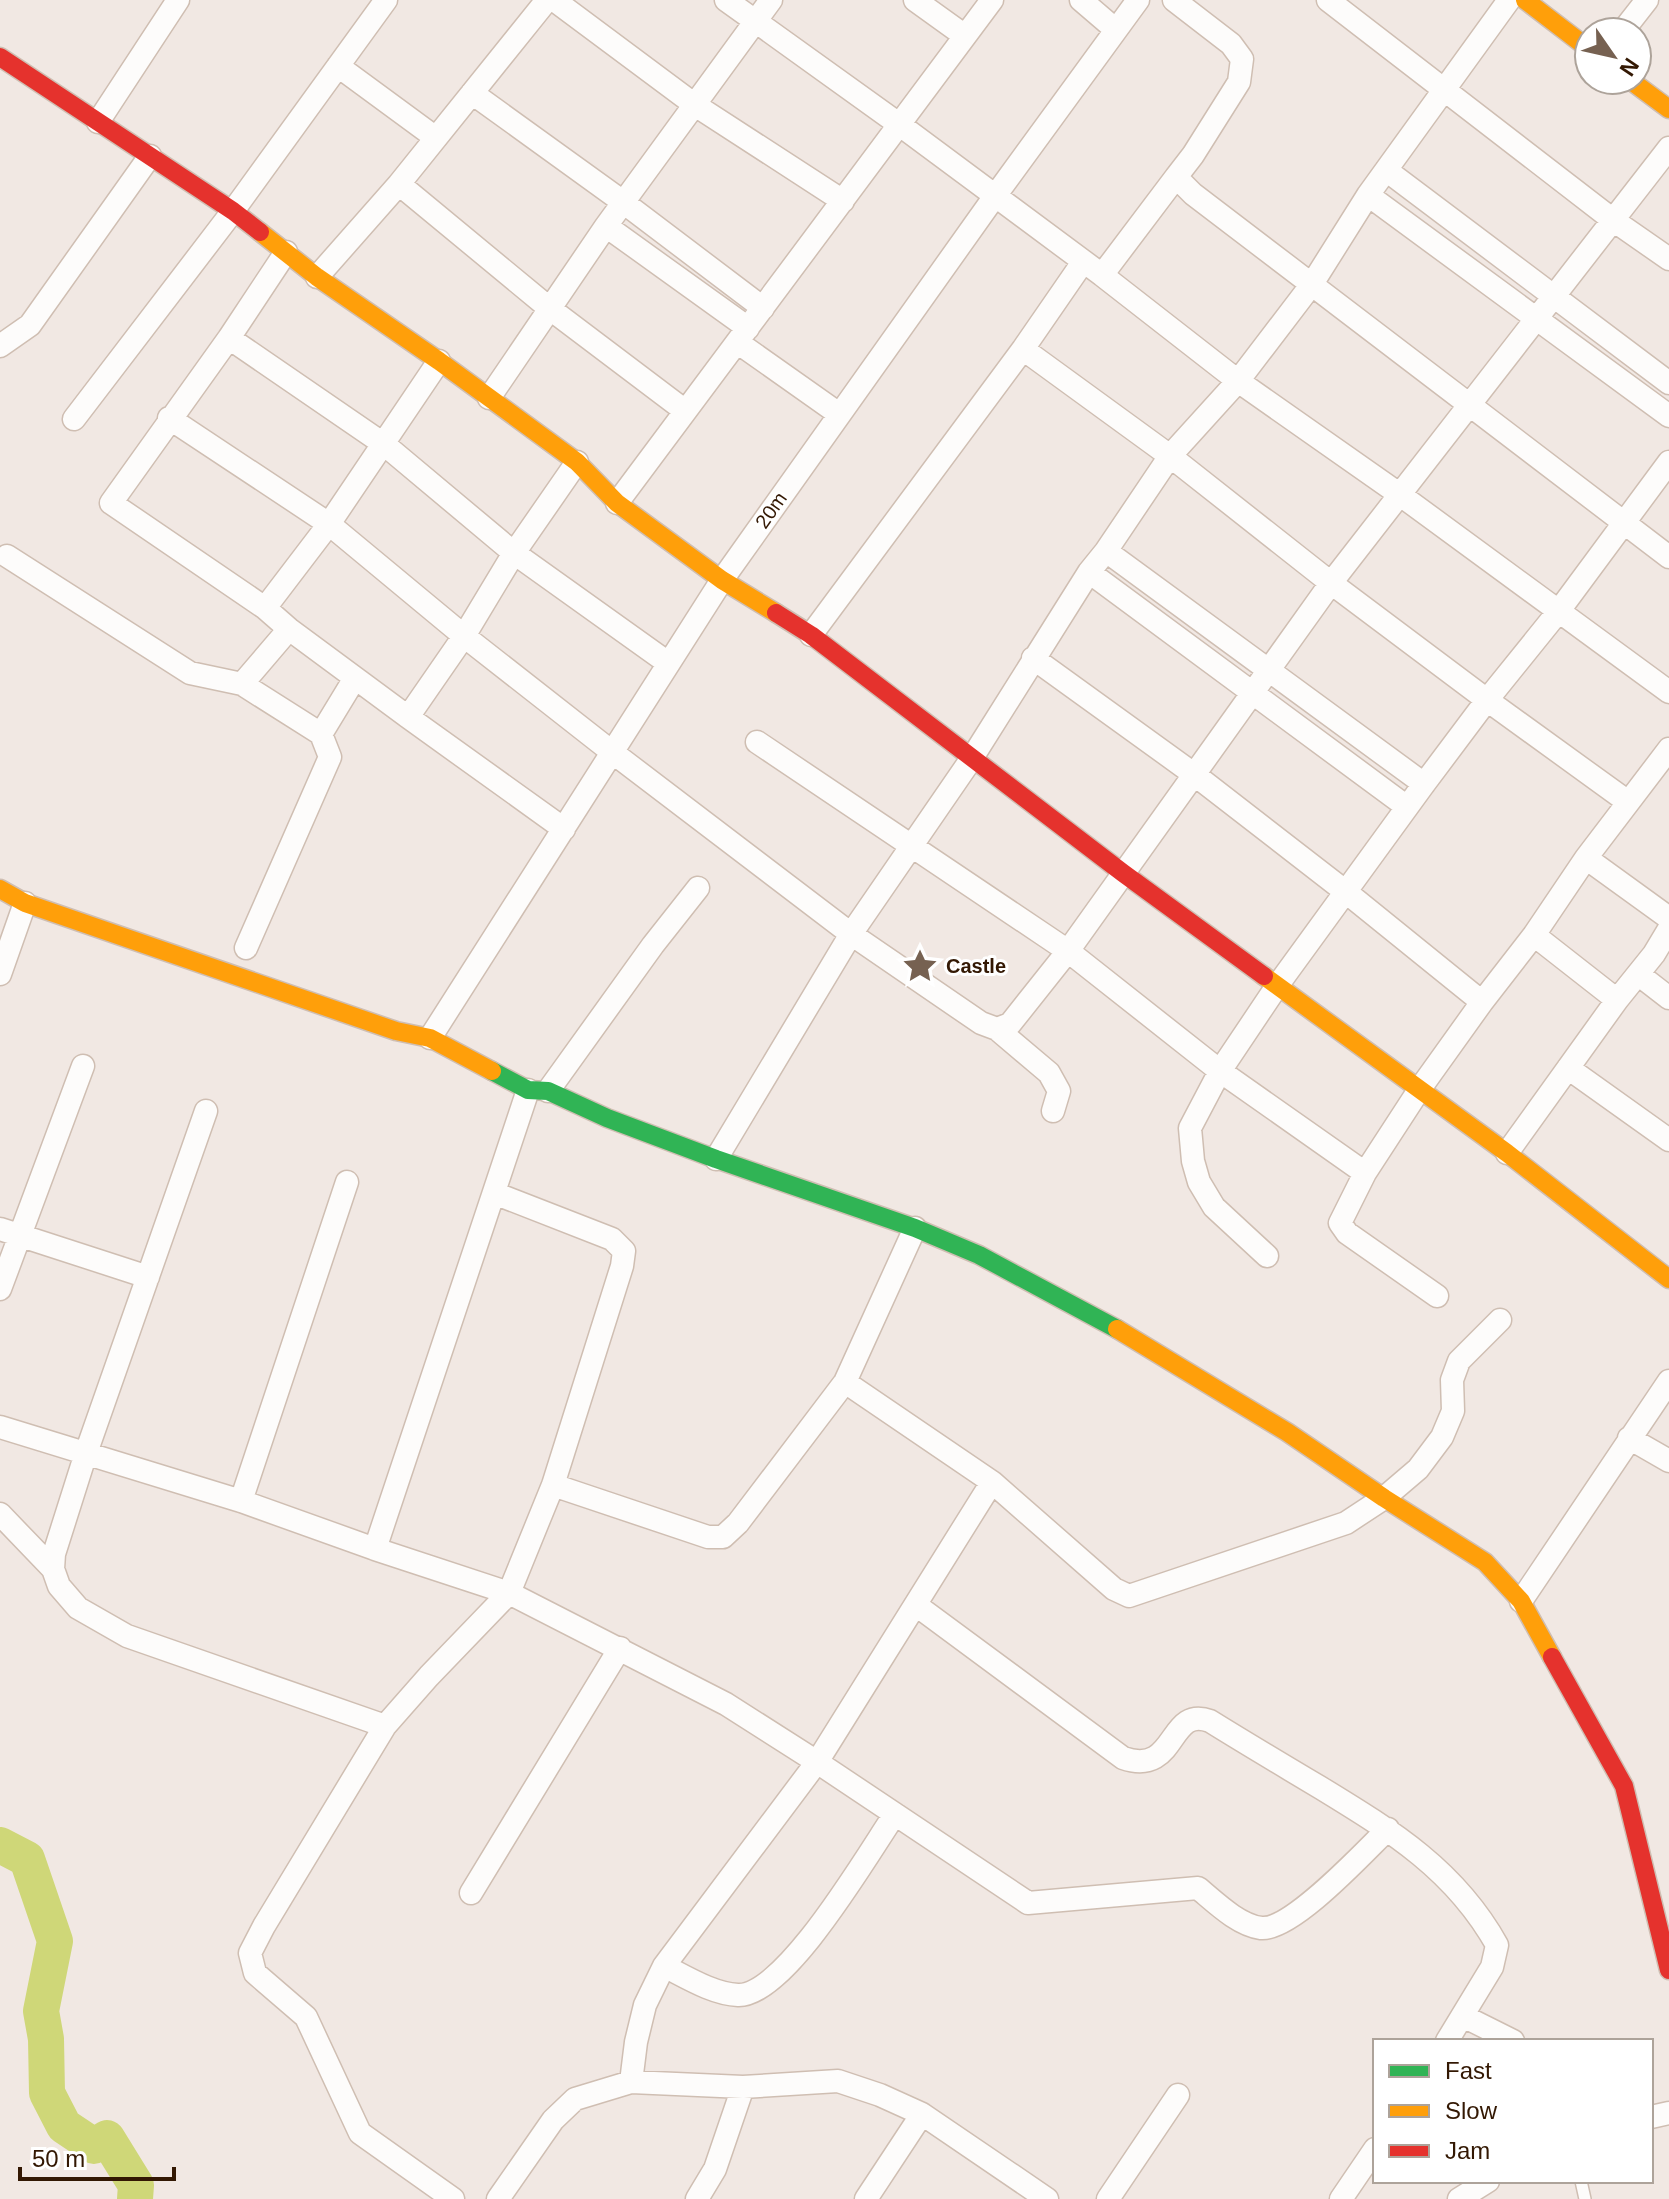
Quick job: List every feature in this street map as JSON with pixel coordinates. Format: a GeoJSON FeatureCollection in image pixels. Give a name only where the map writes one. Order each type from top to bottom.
{"type":"FeatureCollection","features":[{"type":"Feature","properties":{"kind":"street"},"geometry":{"type":"LineString","coordinates":[[98,122],[178,0]]}},
{"type":"Feature","properties":{"kind":"street"},"geometry":{"type":"LineString","coordinates":[[74,419],[233,211],[386,0]]}},
{"type":"Feature","properties":{"kind":"street"},"geometry":{"type":"LineString","coordinates":[[317,277],[399,184],[547,0]]}},
{"type":"Feature","properties":{"kind":"street"},"geometry":{"type":"LineString","coordinates":[[554,0],[695,105],[843,201]]}},
{"type":"Feature","properties":{"kind":"street"},"geometry":{"type":"LineString","coordinates":[[726,0],[1102,275],[1238,381],[1399,494],[1669,692]]}},
{"type":"Feature","properties":{"kind":"street"},"geometry":{"type":"LineString","coordinates":[[489,398],[623,202],[771,0]]}},
{"type":"Feature","properties":{"kind":"street"},"geometry":{"type":"LineString","coordinates":[[915,0],[965,36]]}},
{"type":"Feature","properties":{"kind":"street"},"geometry":{"type":"LineString","coordinates":[[617,503],[992,0]]}},
{"type":"Feature","properties":{"kind":"street"},"geometry":{"type":"LineString","coordinates":[[1081,0],[1116,30]]}},
{"type":"Feature","properties":{"kind":"street","name":"20m"},"geometry":{"type":"LineString","coordinates":[[430,1038],[722,580],[1138,0]]}},
{"type":"Feature","properties":{"kind":"street"},"geometry":{"type":"LineString","coordinates":[[1102,275],[1193,155],[1239,82],[1242,59],[1231,44],[1174,0]]}},
{"type":"Feature","properties":{"kind":"street"},"geometry":{"type":"LineString","coordinates":[[1328,0],[1613,220],[1669,259]]}},
{"type":"Feature","properties":{"kind":"street"},"geometry":{"type":"LineString","coordinates":[[716,1159],[851,934],[972,758],[1089,572],[1170,456],[1238,381],[1312,284],[1368,195],[1509,0]]}},
{"type":"Feature","properties":{"kind":"street"},"geometry":{"type":"LineString","coordinates":[[1525,0],[1573,37]]}},
{"type":"Feature","properties":{"kind":"street"},"geometry":{"type":"LineString","coordinates":[[1634,16],[1647,0]]}},
{"type":"Feature","properties":{"kind":"street"},"geometry":{"type":"LineString","coordinates":[[0,57],[233,211],[317,277],[577,462],[617,503],[722,580],[811,635],[1123,873],[1507,1153],[1669,1279]]}},
{"type":"Feature","properties":{"kind":"street"},"geometry":{"type":"LineString","coordinates":[[338,66],[436,138]]}},
{"type":"Feature","properties":{"kind":"street"},"geometry":{"type":"LineString","coordinates":[[472,93],[763,308]]}},
{"type":"Feature","properties":{"kind":"street"},"geometry":{"type":"LineString","coordinates":[[1652,96],[1669,109]]}},
{"type":"Feature","properties":{"kind":"street"},"geometry":{"type":"LineString","coordinates":[[997,1029],[1010,1024],[1068,951],[1331,583],[1669,148]]}},
{"type":"Feature","properties":{"kind":"street"},"geometry":{"type":"LineString","coordinates":[[0,346],[30,325],[150,156]]}},
{"type":"Feature","properties":{"kind":"street"},"geometry":{"type":"LineString","coordinates":[[1386,170],[1669,383]]}},
{"type":"Feature","properties":{"kind":"street"},"geometry":{"type":"LineString","coordinates":[[1176,177],[1193,194],[1669,557]]}},
{"type":"Feature","properties":{"kind":"street"},"geometry":{"type":"LineString","coordinates":[[399,184],[549,308],[684,410]]}},
{"type":"Feature","properties":{"kind":"street"},"geometry":{"type":"LineString","coordinates":[[1368,195],[1669,416]]}},
{"type":"Feature","properties":{"kind":"street"},"geometry":{"type":"LineString","coordinates":[[606,226],[839,414]]}},
{"type":"Feature","properties":{"kind":"street"},"geometry":{"type":"LineString","coordinates":[[286,252],[229,338],[111,503],[265,608],[355,678],[564,829]]}},
{"type":"Feature","properties":{"kind":"street"},"geometry":{"type":"LineString","coordinates":[[811,635],[1023,349],[1083,262]]}},
{"type":"Feature","properties":{"kind":"street"},"geometry":{"type":"LineString","coordinates":[[229,338],[385,445],[514,553],[668,663]]}},
{"type":"Feature","properties":{"kind":"street"},"geometry":{"type":"LineString","coordinates":[[1023,349],[1170,456],[1331,583],[1487,700],[1628,802]]}},
{"type":"Feature","properties":{"kind":"street"},"geometry":{"type":"LineString","coordinates":[[265,608],[385,445],[439,361]]}},
{"type":"Feature","properties":{"kind":"street"},"geometry":{"type":"LineString","coordinates":[[169,418],[329,524],[464,636],[851,934],[981,1023],[997,1029],[1049,1073],[1059,1091],[1053,1111]]}},
{"type":"Feature","properties":{"kind":"street"},"geometry":{"type":"LineString","coordinates":[[408,717],[577,462]]}},
{"type":"Feature","properties":{"kind":"street"},"geometry":{"type":"LineString","coordinates":[[1267,1256],[1214,1207],[1199,1182],[1193,1161],[1190,1128],[1220,1071],[1277,986],[1424,784],[1558,612],[1669,462]]}},
{"type":"Feature","properties":{"kind":"street"},"geometry":{"type":"LineString","coordinates":[[1106,551],[1424,784]]}},
{"type":"Feature","properties":{"kind":"street"},"geometry":{"type":"LineString","coordinates":[[7,556],[190,673],[242,684],[321,734],[330,757],[246,948]]}},
{"type":"Feature","properties":{"kind":"street"},"geometry":{"type":"LineString","coordinates":[[1089,572],[1407,807]]}},
{"type":"Feature","properties":{"kind":"street"},"geometry":{"type":"LineString","coordinates":[[242,684],[289,629]]}},
{"type":"Feature","properties":{"kind":"street"},"geometry":{"type":"LineString","coordinates":[[1033,658],[1195,775],[1482,1002]]}},
{"type":"Feature","properties":{"kind":"street"},"geometry":{"type":"LineString","coordinates":[[321,734],[355,678]]}},
{"type":"Feature","properties":{"kind":"street"},"geometry":{"type":"LineString","coordinates":[[757,742],[1068,951],[1220,1071],[1365,1173]]}},
{"type":"Feature","properties":{"kind":"street"},"geometry":{"type":"LineString","coordinates":[[1437,1296],[1347,1233],[1340,1223],[1365,1173],[1419,1090],[1534,935],[1586,858],[1669,749]]}},
{"type":"Feature","properties":{"kind":"street"},"geometry":{"type":"LineString","coordinates":[[1586,858],[1669,918]]}},
{"type":"Feature","properties":{"kind":"street"},"geometry":{"type":"LineString","coordinates":[[375,1549],[494,1193],[538,1090],[698,888]]}},
{"type":"Feature","properties":{"kind":"street"},"geometry":{"type":"LineString","coordinates":[[0,889],[25,903],[396,1031],[430,1038],[538,1090],[607,1118],[915,1228],[979,1255],[1100,1319],[1287,1432],[1485,1562],[1521,1601],[1624,1786],[1669,1970]]}},
{"type":"Feature","properties":{"kind":"street"},"geometry":{"type":"LineString","coordinates":[[0,974],[25,903]]}},
{"type":"Feature","properties":{"kind":"street"},"geometry":{"type":"LineString","coordinates":[[1507,1153],[1617,1000],[1638,974],[1662,960],[1669,929]]}},
{"type":"Feature","properties":{"kind":"street"},"geometry":{"type":"LineString","coordinates":[[1534,935],[1617,1000]]}},
{"type":"Feature","properties":{"kind":"street"},"geometry":{"type":"LineString","coordinates":[[1638,974],[1669,998]]}},
{"type":"Feature","properties":{"kind":"street"},"geometry":{"type":"LineString","coordinates":[[0,1289],[10,1232],[83,1066]]}},
{"type":"Feature","properties":{"kind":"street"},"geometry":{"type":"LineString","coordinates":[[1568,1068],[1669,1140]]}},
{"type":"Feature","properties":{"kind":"street"},"geometry":{"type":"LineString","coordinates":[[206,1111],[86,1453],[54,1554],[53,1569],[59,1586],[78,1608],[127,1636],[385,1726]]}},
{"type":"Feature","properties":{"kind":"street"},"geometry":{"type":"LineString","coordinates":[[241,1501],[347,1182]]}},
{"type":"Feature","properties":{"kind":"street"},"geometry":{"type":"LineString","coordinates":[[453,2199],[360,2133],[306,2017],[255,1973],[250,1953],[385,1726],[509,1593],[553,1485],[622,1266],[624,1251],[612,1239],[494,1193]]}},
{"type":"Feature","properties":{"kind":"street"},"geometry":{"type":"LineString","coordinates":[[553,1485],[708,1537],[723,1537],[738,1523],[845,1382],[915,1228]]}},
{"type":"Feature","properties":{"kind":"street"},"geometry":{"type":"LineString","coordinates":[[10,1232],[148,1277]]}},
{"type":"Feature","properties":{"kind":"street"},"geometry":{"type":"LineString","coordinates":[[845,1382],[992,1482],[1114,1589],[1129,1596],[1346,1523],[1384,1498],[1418,1469],[1442,1437],[1453,1411],[1452,1380],[1459,1361],[1500,1320]]}},
{"type":"Feature","properties":{"kind":"street"},"geometry":{"type":"LineString","coordinates":[[1521,1601],[1669,1381]]}},
{"type":"Feature","properties":{"kind":"street"},"geometry":{"type":"LineString","coordinates":[[0,1427],[241,1501],[509,1593],[726,1704],[1028,1903],[1198,1888],[1243,1921],[1263,1928],[1283,1922],[1307,1906],[1388,1829]]}},
{"type":"Feature","properties":{"kind":"street"},"geometry":{"type":"LineString","coordinates":[[1629,1438],[1669,1461]]}},
{"type":"Feature","properties":{"kind":"street"},"geometry":{"type":"LineString","coordinates":[[631,2082],[645,2005],[664,1966],[817,1762],[992,1482]]}},
{"type":"Feature","properties":{"kind":"street"},"geometry":{"type":"LineString","coordinates":[[0,1514],[53,1569]]}},
{"type":"Feature","properties":{"kind":"street"},"geometry":{"type":"LineString","coordinates":[[916,1605],[1123,1758],[1138,1763],[1153,1760],[1188,1721],[1199,1717],[1388,1829],[1422,1855],[1460,1890],[1497,1945],[1492,1967],[1448,2039]]}},
{"type":"Feature","properties":{"kind":"street"},"geometry":{"type":"LineString","coordinates":[[471,1893],[620,1648]]}},
{"type":"Feature","properties":{"kind":"street"},"geometry":{"type":"LineString","coordinates":[[664,1966],[720,1992],[740,1995],[755,1992],[777,1976],[808,1942],[895,1814]]}},
{"type":"Feature","properties":{"kind":"street"},"geometry":{"type":"LineString","coordinates":[[1463,2016],[1509,2039]]}},
{"type":"Feature","properties":{"kind":"street"},"geometry":{"type":"LineString","coordinates":[[498,2199],[553,2120],[575,2099],[631,2082],[743,2087],[838,2081],[922,2114],[1047,2199]]}},
{"type":"Feature","properties":{"kind":"street"},"geometry":{"type":"LineString","coordinates":[[697,2199],[715,2169],[743,2087]]}},
{"type":"Feature","properties":{"kind":"street"},"geometry":{"type":"LineString","coordinates":[[1108,2199],[1178,2095]]}},
{"type":"Feature","properties":{"kind":"street"},"geometry":{"type":"LineString","coordinates":[[866,2199],[922,2114]]}},
{"type":"Feature","properties":{"kind":"street"},"geometry":{"type":"LineString","coordinates":[[1341,2199],[1373,2152]]}},
{"type":"Feature","properties":{"kind":"street"},"geometry":{"type":"LineString","coordinates":[[1459,2199],[1485,2183]]}},
{"type":"Feature","properties":{"kind":"waterway"},"geometry":{"type":"LineString","coordinates":[[0,1845],[27,1859],[55,1941],[41,2011],[46,2039],[47,2093],[64,2126],[94,2146],[107,2138],[136,2185],[135,2199]]}},
{"type":"Feature","properties":{"kind":"traffic: fast"},"geometry":{"type":"LineString","coordinates":[[492,1071],[528,1090],[548,1091],[607,1118],[716,1159],[915,1228],[979,1255],[1117,1329]]}},
{"type":"Feature","properties":{"kind":"traffic: slow"},"geometry":{"type":"LineString","coordinates":[[1525,0],[1573,37]]}},
{"type":"Feature","properties":{"kind":"traffic: slow"},"geometry":{"type":"LineString","coordinates":[[1652,96],[1669,109]]}},
{"type":"Feature","properties":{"kind":"traffic: slow"},"geometry":{"type":"LineString","coordinates":[[260,232],[317,277],[577,462],[617,503],[722,580],[776,613]]}},
{"type":"Feature","properties":{"kind":"traffic: slow"},"geometry":{"type":"LineString","coordinates":[[0,889],[25,903],[396,1031],[430,1038],[492,1071]]}},
{"type":"Feature","properties":{"kind":"traffic: slow"},"geometry":{"type":"LineString","coordinates":[[1264,976],[1507,1153],[1669,1279]]}},
{"type":"Feature","properties":{"kind":"traffic: slow"},"geometry":{"type":"LineString","coordinates":[[1117,1329],[1287,1432],[1485,1562],[1521,1601],[1552,1657]]}},
{"type":"Feature","properties":{"kind":"traffic: jam"},"geometry":{"type":"LineString","coordinates":[[0,57],[260,232]]}},
{"type":"Feature","properties":{"kind":"traffic: jam"},"geometry":{"type":"LineString","coordinates":[[776,613],[811,635],[1123,873],[1264,976]]}},
{"type":"Feature","properties":{"kind":"traffic: jam"},"geometry":{"type":"LineString","coordinates":[[1552,1657],[1624,1786],[1669,1970]]}},
{"type":"Feature","properties":{"kind":"place","name":"Castle"},"geometry":{"type":"Point","coordinates":[920,966]}}]}
